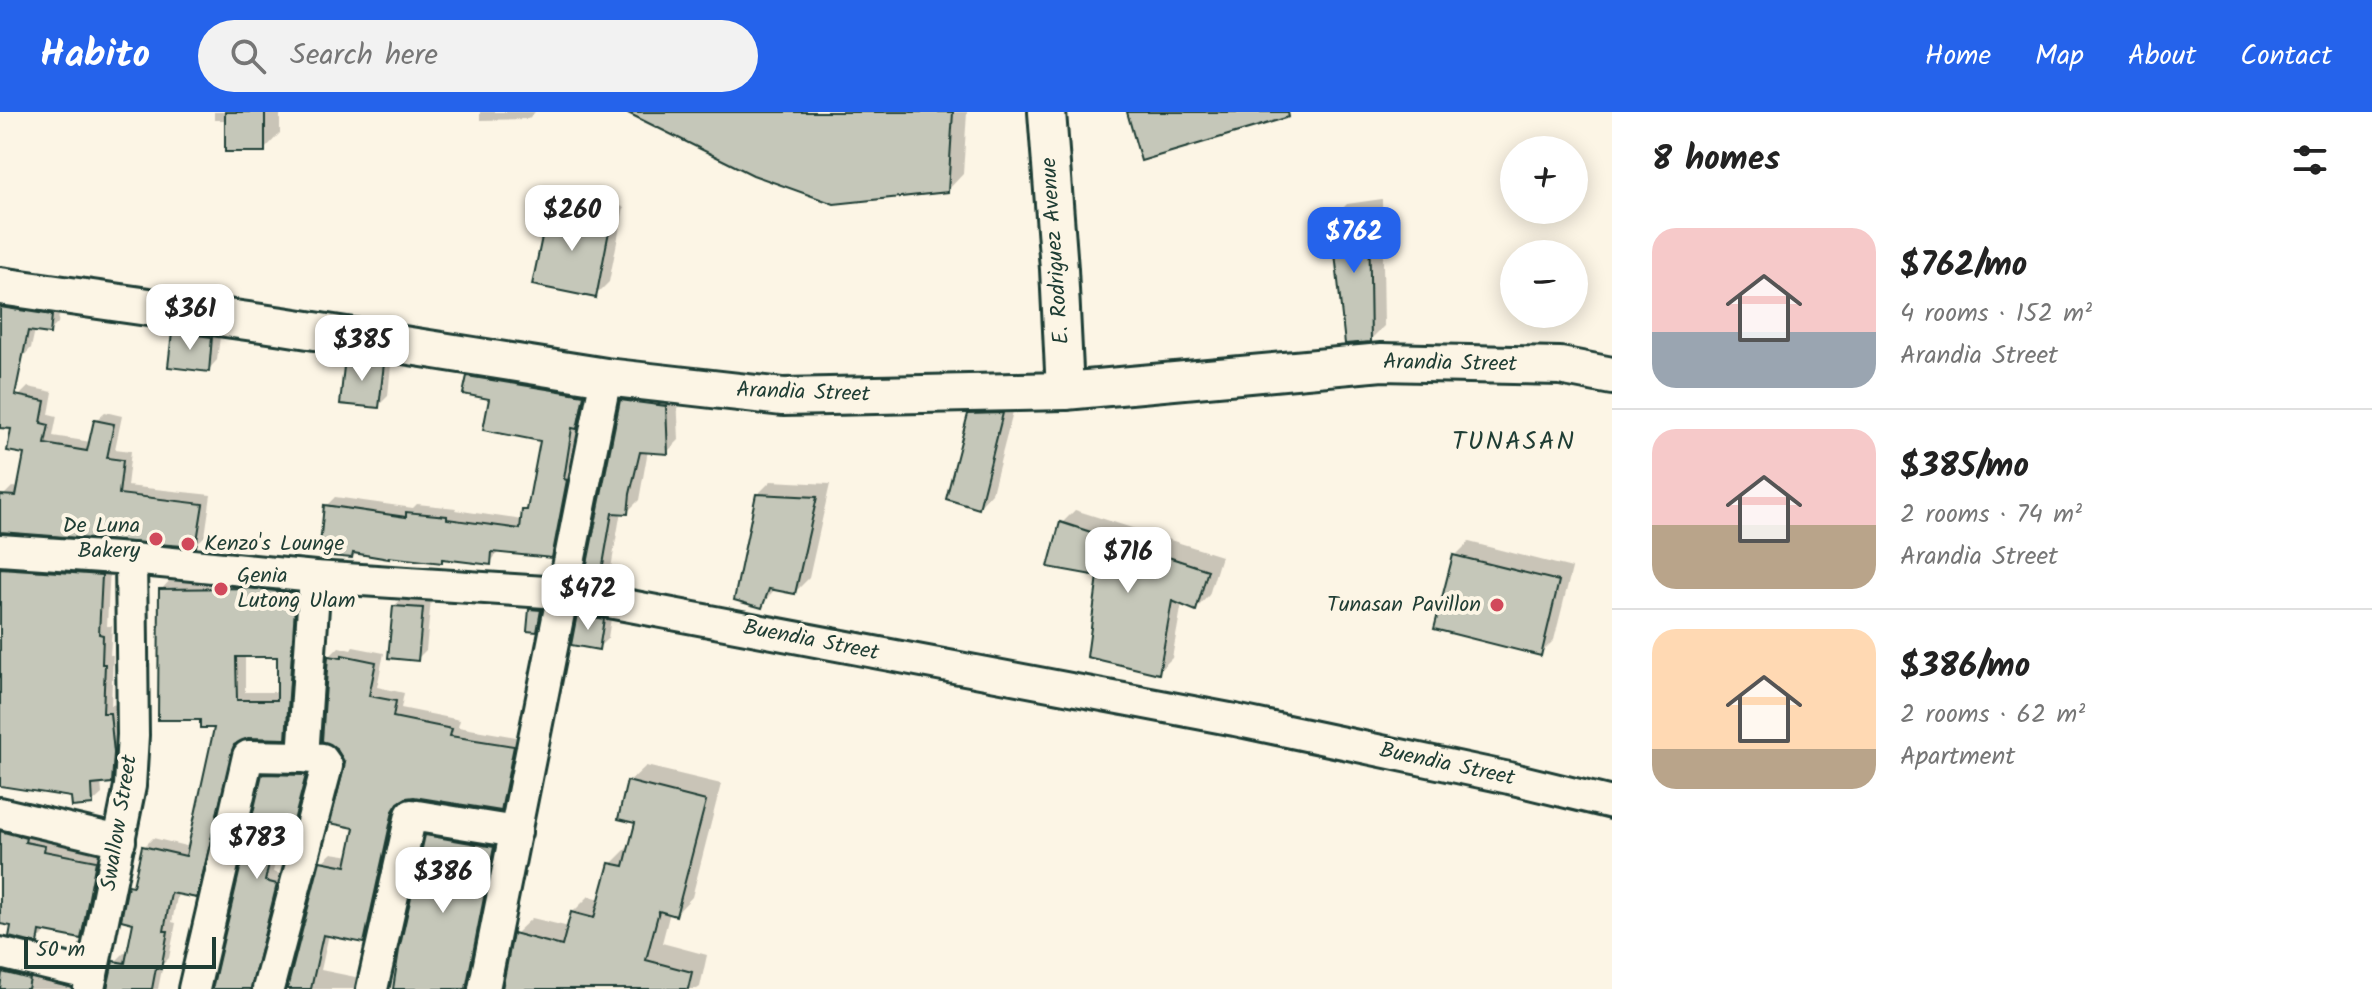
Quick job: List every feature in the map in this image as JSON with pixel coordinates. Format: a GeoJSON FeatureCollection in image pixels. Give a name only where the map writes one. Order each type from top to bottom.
{"type":"FeatureCollection","features":[{"type":"Feature","properties":{"kind":"street","name":"E. Rodriguez Avenue"},"geometry":{"type":"LineString","coordinates":[[1047,112],[1065,391]]}},
{"type":"Feature","properties":{"kind":"street","name":"Arandia Street"},"geometry":{"type":"LineString","coordinates":[[0,286],[283,326],[606,377],[783,397],[1065,391],[1382,362],[1560,366],[1612,376]]}},
{"type":"Feature","properties":{"kind":"street"},"geometry":{"type":"LineString","coordinates":[[484,989],[606,377]]}},
{"type":"Feature","properties":{"kind":"street","name":"Buendia Street"},"geometry":{"type":"LineString","coordinates":[[0,550],[315,577],[561,593],[1235,720],[1612,803]]}},
{"type":"Feature","properties":{"kind":"street","name":"Swallow Street"},"geometry":{"type":"LineString","coordinates":[[90,982],[130,786],[133,735],[131,559]]}},
{"type":"Feature","properties":{"kind":"street"},"geometry":{"type":"LineString","coordinates":[[303,757],[315,577]]}},
{"type":"Feature","properties":{"kind":"street"},"geometry":{"type":"LineString","coordinates":[[194,989],[248,756],[322,759],[327,766],[268,989]]}},
{"type":"Feature","properties":{"kind":"street"},"geometry":{"type":"LineString","coordinates":[[0,813],[120,841]]}},
{"type":"Feature","properties":{"kind":"street"},"geometry":{"type":"LineString","coordinates":[[372,989],[411,815],[516,832]]}},
{"type":"Feature","properties":{"kind":"street"},"geometry":{"type":"LineString","coordinates":[[0,953],[90,982]]}},
{"type":"Feature","properties":{"kind":"building"},"geometry":{"type":"Polygon","coordinates":[[[225,112],[265,112],[265,152],[225,152],[225,112]]]}},
{"type":"Feature","properties":{"kind":"building"},"geometry":{"type":"Polygon","coordinates":[[[626,112],[953,112],[948,192],[834,204],[753,175],[626,112]]]}},
{"type":"Feature","properties":{"kind":"building"},"geometry":{"type":"Polygon","coordinates":[[[1127,112],[1288,112],[1289,117],[1141,161],[1127,112]]]}},
{"type":"Feature","properties":{"kind":"building"},"geometry":{"type":"Polygon","coordinates":[[[548,208],[611,221],[596,298],[532,285],[548,208]]]}},
{"type":"Feature","properties":{"kind":"building"},"geometry":{"type":"Polygon","coordinates":[[[1369,212],[1371,342],[1345,344],[1331,217],[1369,212]]]}},
{"type":"Feature","properties":{"kind":"building"},"geometry":{"type":"Polygon","coordinates":[[[0,307],[52,315],[50,334],[28,331],[15,395],[45,401],[41,423],[49,425],[45,444],[87,451],[94,420],[114,424],[107,458],[123,460],[119,494],[203,504],[196,547],[0,532],[0,495],[16,496],[24,454],[7,451],[11,429],[0,428],[0,307]]]}},
{"type":"Feature","properties":{"kind":"building"},"geometry":{"type":"Polygon","coordinates":[[[172,332],[212,337],[209,372],[168,367],[172,332]]]}},
{"type":"Feature","properties":{"kind":"building"},"geometry":{"type":"Polygon","coordinates":[[[345,357],[384,363],[379,408],[340,404],[345,357]]]}},
{"type":"Feature","properties":{"kind":"building"},"geometry":{"type":"Polygon","coordinates":[[[467,376],[584,395],[577,429],[572,428],[564,479],[567,480],[552,558],[492,552],[491,565],[442,559],[442,563],[389,559],[353,553],[352,558],[319,555],[324,505],[406,517],[406,512],[447,516],[447,519],[520,529],[522,510],[527,510],[540,441],[483,430],[489,399],[463,394],[467,376]]]}},
{"type":"Feature","properties":{"kind":"building"},"geometry":{"type":"Polygon","coordinates":[[[620,400],[666,406],[668,454],[640,452],[628,514],[612,513],[600,582],[584,579],[620,400]]]}},
{"type":"Feature","properties":{"kind":"building"},"geometry":{"type":"Polygon","coordinates":[[[1003,413],[979,509],[946,499],[968,414],[1003,413]]]}},
{"type":"Feature","properties":{"kind":"building"},"geometry":{"type":"Polygon","coordinates":[[[756,494],[817,497],[795,594],[769,589],[762,608],[734,600],[756,494]]]}},
{"type":"Feature","properties":{"kind":"building"},"geometry":{"type":"Polygon","coordinates":[[[1060,522],[1208,570],[1196,611],[1172,601],[1159,674],[1087,657],[1098,576],[1048,567],[1060,522]]]}},
{"type":"Feature","properties":{"kind":"building","name":"Tunasan Pavillon"},"geometry":{"type":"Polygon","coordinates":[[[1453,555],[1559,581],[1541,656],[1434,629],[1453,555]]]}},
{"type":"Feature","properties":{"kind":"building"},"geometry":{"type":"Polygon","coordinates":[[[0,568],[102,575],[99,634],[103,635],[102,664],[105,664],[103,713],[110,713],[114,753],[112,783],[92,785],[93,805],[72,807],[71,797],[0,786],[0,568]]]}},
{"type":"Feature","properties":{"kind":"building"},"geometry":{"type":"Polygon","coordinates":[[[246,588],[296,593],[286,739],[248,738],[234,745],[197,898],[171,893],[161,969],[156,968],[152,989],[107,989],[113,961],[125,963],[133,923],[121,920],[128,885],[133,886],[142,846],[186,856],[214,728],[200,728],[200,720],[158,720],[159,589],[246,588]],[[236,657],[237,700],[277,700],[277,657],[236,657]]]}},
{"type":"Feature","properties":{"kind":"building"},"geometry":{"type":"Polygon","coordinates":[[[393,606],[423,608],[418,661],[388,658],[393,606]]]}},
{"type":"Feature","properties":{"kind":"building"},"geometry":{"type":"Polygon","coordinates":[[[529,609],[541,610],[537,632],[527,631],[529,609]]]}},
{"type":"Feature","properties":{"kind":"building"},"geometry":{"type":"Polygon","coordinates":[[[577,614],[604,619],[599,650],[571,645],[577,614]]]}},
{"type":"Feature","properties":{"kind":"building"},"geometry":{"type":"Polygon","coordinates":[[[342,655],[376,662],[369,696],[396,701],[393,717],[452,729],[450,736],[514,746],[501,811],[414,797],[398,803],[393,811],[364,943],[323,935],[311,989],[287,989],[320,861],[346,866],[354,828],[330,823],[345,763],[336,748],[322,741],[328,656],[342,658],[342,655]]]}},
{"type":"Feature","properties":{"kind":"building"},"geometry":{"type":"Polygon","coordinates":[[[262,774],[306,775],[288,844],[274,841],[265,881],[277,884],[251,989],[212,989],[262,774]]]}},
{"type":"Feature","properties":{"kind":"building"},"geometry":{"type":"Polygon","coordinates":[[[627,781],[706,801],[676,916],[659,911],[646,960],[692,972],[688,989],[502,989],[513,933],[562,946],[571,912],[594,918],[609,863],[624,866],[635,823],[618,819],[627,781]]]}},
{"type":"Feature","properties":{"kind":"building"},"geometry":{"type":"Polygon","coordinates":[[[0,831],[26,838],[25,842],[45,846],[44,851],[96,861],[81,939],[40,931],[38,944],[9,937],[11,926],[0,924],[0,831]]]}},
{"type":"Feature","properties":{"kind":"building"},"geometry":{"type":"Polygon","coordinates":[[[425,835],[494,847],[466,989],[393,989],[425,835]]]}},
{"type":"Feature","properties":{"kind":"building"},"geometry":{"type":"Polygon","coordinates":[[[2,972],[30,979],[28,989],[0,989],[2,972]]]}},
{"type":"Feature","properties":{"kind":"place","name":"De Luna Bakery"},"geometry":{"type":"Point","coordinates":[156,539]}},
{"type":"Feature","properties":{"kind":"place","name":"Kenzo's Lounge"},"geometry":{"type":"Point","coordinates":[188,544]}},
{"type":"Feature","properties":{"kind":"place","name":"Genia Lutong Ulam"},"geometry":{"type":"Point","coordinates":[221,589]}},
{"type":"Feature","properties":{"kind":"place","name":"Tunasan Pavillon"},"geometry":{"type":"Point","coordinates":[1497,605]}},
{"type":"Feature","properties":{"kind":"district","name":"TUNASAN"},"geometry":{"type":"Point","coordinates":[1514,442]}}]}
